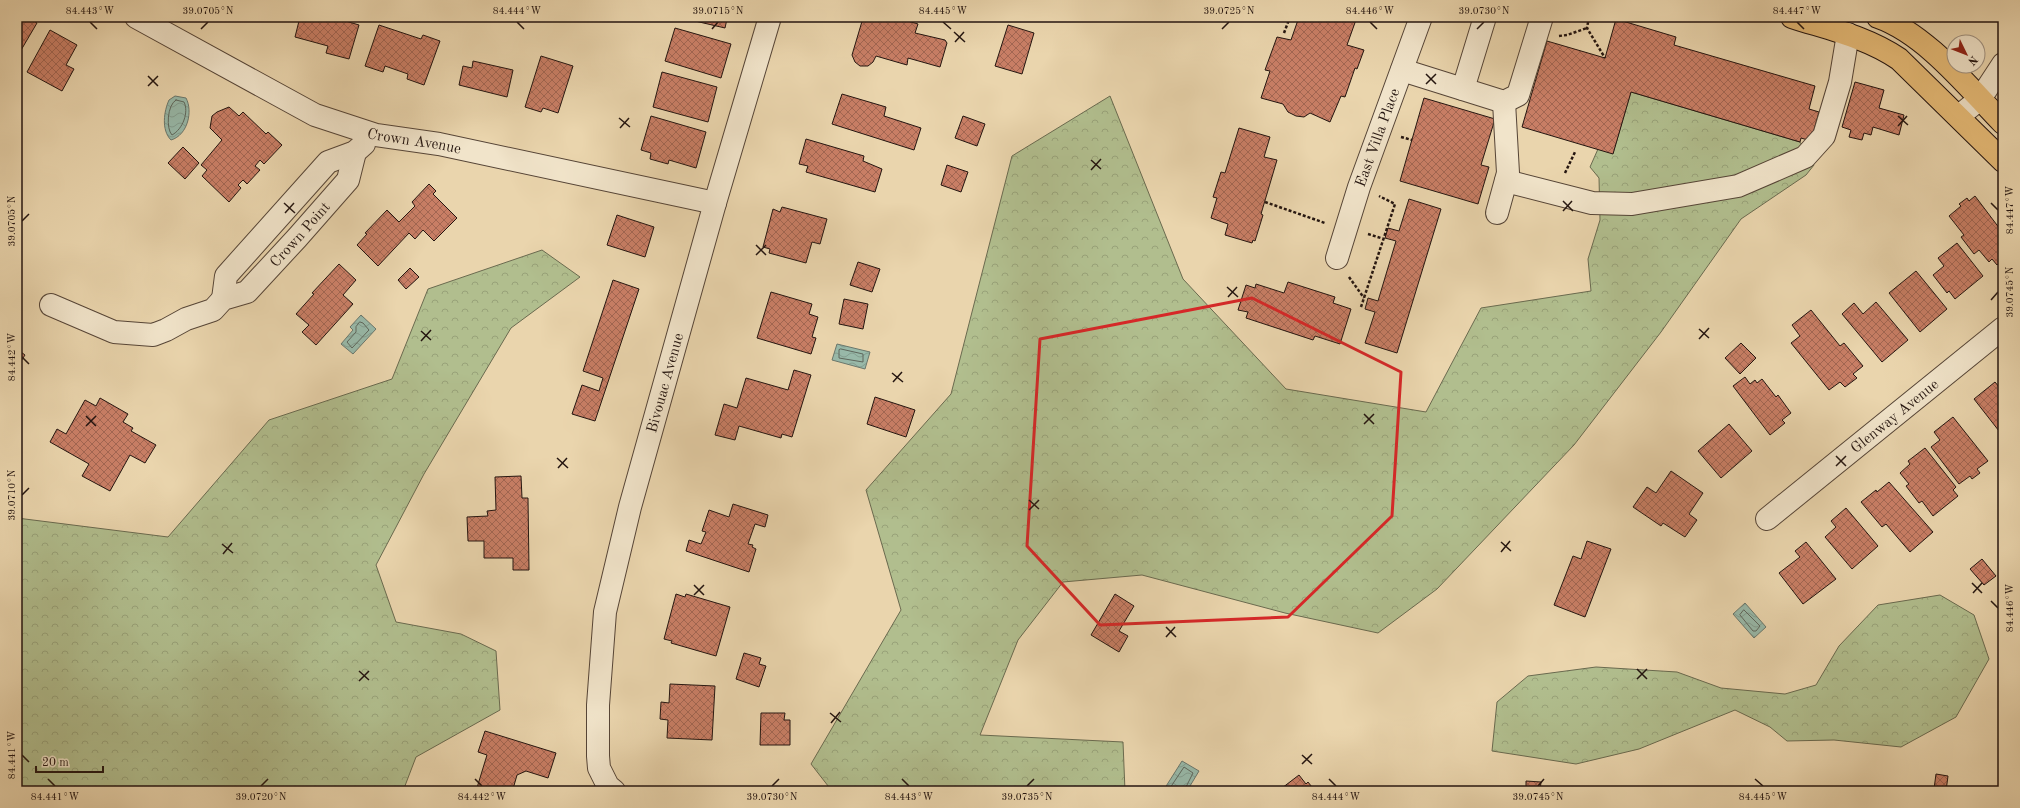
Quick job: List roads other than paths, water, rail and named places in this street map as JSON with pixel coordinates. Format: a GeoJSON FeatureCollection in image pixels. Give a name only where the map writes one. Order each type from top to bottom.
{"type":"FeatureCollection","features":[{"type":"Feature","properties":{"kind":"main road"},"geometry":{"type":"LineString","coordinates":[[1792,17],[1848,34],[1881,47],[1899,59],[1959,116],[2003,161]]}},
{"type":"Feature","properties":{"kind":"main road"},"geometry":{"type":"LineString","coordinates":[[1878,17],[1896,23],[1925,44],[2003,123]]}},
{"type":"Feature","properties":{"kind":"street","name":"Crown Avenue"},"geometry":{"type":"LineString","coordinates":[[136,17],[315,115],[376,135],[439,144],[715,203]]}},
{"type":"Feature","properties":{"kind":"street","name":"Bivouac Avenue"},"geometry":{"type":"LineString","coordinates":[[614,791],[608,786],[600,768],[598,756],[598,705],[605,612],[630,507],[715,203],[770,17]]}},
{"type":"Feature","properties":{"kind":"street","name":"East Villa Place"},"geometry":{"type":"LineString","coordinates":[[1337,258],[1359,187],[1421,17]]}},
{"type":"Feature","properties":{"kind":"street"},"geometry":{"type":"LineString","coordinates":[[1463,89],[1486,17]]}},
{"type":"Feature","properties":{"kind":"street"},"geometry":{"type":"LineString","coordinates":[[1402,70],[1504,102],[1518,95],[1542,17]]}},
{"type":"Feature","properties":{"kind":"street"},"geometry":{"type":"LineString","coordinates":[[1506,181],[1592,203],[1632,204],[1738,186],[1805,157],[1824,136],[1840,82],[1848,34]]}},
{"type":"Feature","properties":{"kind":"street"},"geometry":{"type":"LineString","coordinates":[[1959,116],[1980,99],[2003,64]]}},
{"type":"Feature","properties":{"kind":"street"},"geometry":{"type":"LineString","coordinates":[[1497,213],[1506,181],[1507,166],[1504,102]]}},
{"type":"Feature","properties":{"kind":"street","name":"Crown Point"},"geometry":{"type":"LineString","coordinates":[[51,305],[114,332],[153,335],[218,305],[226,276],[328,162],[356,152],[376,135]]}},
{"type":"Feature","properties":{"kind":"street","name":"Glenway Avenue"},"geometry":{"type":"LineString","coordinates":[[1767,519],[2003,328]]}},
{"type":"Feature","properties":{"kind":"water"},"geometry":{"type":"Polygon","coordinates":[[[175,96],[186,98],[189,116],[188,122],[182,133],[171,140],[166,131],[164,120],[169,100],[175,96]]]}},
{"type":"Feature","properties":{"kind":"water"},"geometry":{"type":"Polygon","coordinates":[[[361,315],[376,329],[353,354],[341,344],[353,330],[350,327],[361,315]]]}},
{"type":"Feature","properties":{"kind":"water"},"geometry":{"type":"Polygon","coordinates":[[[837,344],[870,352],[865,369],[832,360],[837,344]]]}},
{"type":"Feature","properties":{"kind":"water"},"geometry":{"type":"Polygon","coordinates":[[[1745,603],[1766,627],[1754,638],[1733,614],[1745,603]]]}},
{"type":"Feature","properties":{"kind":"water"},"geometry":{"type":"Polygon","coordinates":[[[1182,761],[1199,771],[1187,791],[1163,791],[1182,761]]]}}]}
